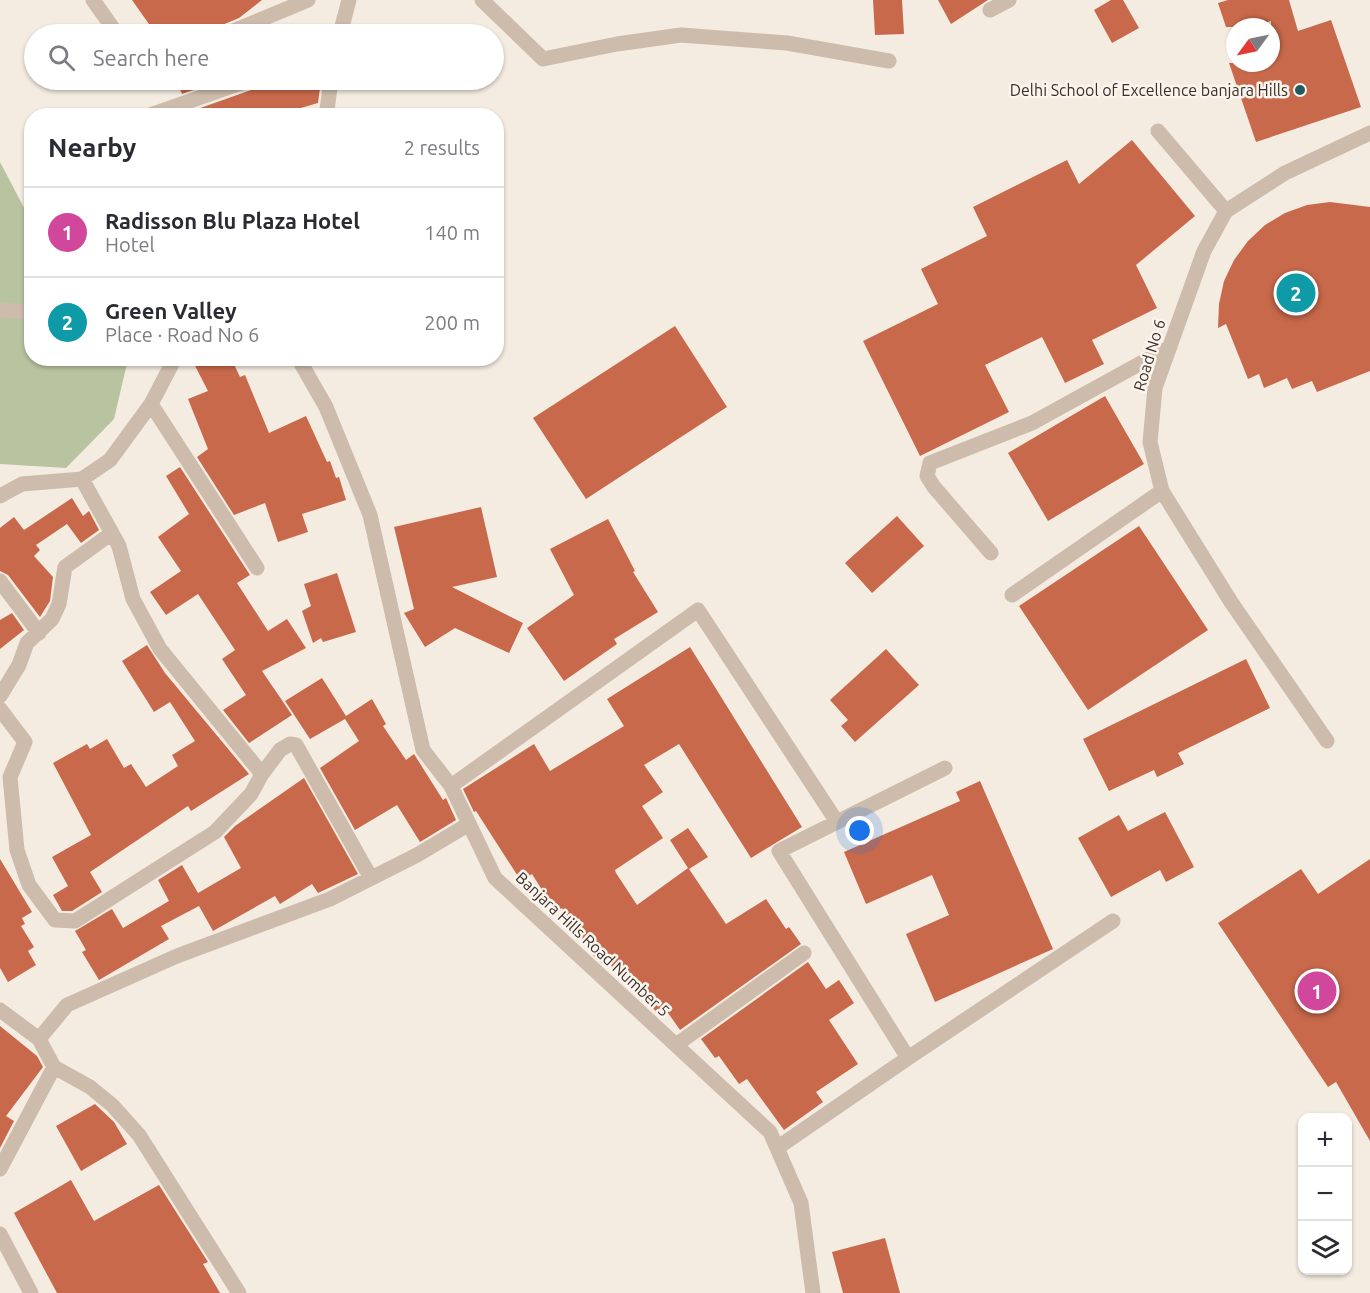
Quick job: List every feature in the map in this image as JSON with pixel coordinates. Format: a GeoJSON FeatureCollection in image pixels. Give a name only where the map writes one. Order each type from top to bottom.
{"type":"FeatureCollection","features":[{"type":"Feature","properties":{"kind":"street"},"geometry":{"type":"LineString","coordinates":[[93,0],[110,24]]}},
{"type":"Feature","properties":{"kind":"street"},"geometry":{"type":"LineString","coordinates":[[250,24],[308,0]]}},
{"type":"Feature","properties":{"kind":"street"},"geometry":{"type":"LineString","coordinates":[[343,24],[349,0]]}},
{"type":"Feature","properties":{"kind":"street"},"geometry":{"type":"LineString","coordinates":[[482,0],[543,59],[617,44],[681,35],[788,43],[889,61]]}},
{"type":"Feature","properties":{"kind":"street"},"geometry":{"type":"LineString","coordinates":[[990,10],[1009,0]]}},
{"type":"Feature","properties":{"kind":"street"},"geometry":{"type":"LineString","coordinates":[[170,108],[221,90]]}},
{"type":"Feature","properties":{"kind":"street"},"geometry":{"type":"LineString","coordinates":[[327,108],[330,90]]}},
{"type":"Feature","properties":{"kind":"street"},"geometry":{"type":"LineString","coordinates":[[1158,131],[1226,211]]}},
{"type":"Feature","properties":{"kind":"street","name":"Road No 6"},"geometry":{"type":"LineString","coordinates":[[1328,741],[1231,602],[1162,491],[1150,442],[1155,388],[1204,251],[1226,211],[1285,173],[1370,134]]}},
{"type":"Feature","properties":{"kind":"street"},"geometry":{"type":"LineString","coordinates":[[0,310],[24,312]]}},
{"type":"Feature","properties":{"kind":"street"},"geometry":{"type":"LineString","coordinates":[[991,553],[934,487],[927,476],[930,463],[1032,423],[1170,347]]}},
{"type":"Feature","properties":{"kind":"street"},"geometry":{"type":"LineString","coordinates":[[0,496],[22,484],[82,479],[110,460],[151,404],[170,366]]}},
{"type":"Feature","properties":{"kind":"street","name":"Banjara Hills Road Number 5"},"geometry":{"type":"LineString","coordinates":[[303,366],[326,406],[370,515],[423,750],[450,786],[495,878],[770,1132],[801,1203],[813,1293]]}},
{"type":"Feature","properties":{"kind":"street"},"geometry":{"type":"LineString","coordinates":[[151,404],[257,568]]}},
{"type":"Feature","properties":{"kind":"street"},"geometry":{"type":"LineString","coordinates":[[82,479],[124,558],[133,599],[160,649],[262,774]]}},
{"type":"Feature","properties":{"kind":"street"},"geometry":{"type":"LineString","coordinates":[[1012,595],[1162,491]]}},
{"type":"Feature","properties":{"kind":"street"},"geometry":{"type":"LineString","coordinates":[[0,696],[19,664],[27,643],[52,619],[59,604],[65,567],[112,533]]}},
{"type":"Feature","properties":{"kind":"street"},"geometry":{"type":"LineString","coordinates":[[0,581],[39,633]]}},
{"type":"Feature","properties":{"kind":"street"},"geometry":{"type":"LineString","coordinates":[[450,786],[698,610],[837,822]]}},
{"type":"Feature","properties":{"kind":"street"},"geometry":{"type":"LineString","coordinates":[[0,709],[25,742],[10,777],[16,850],[29,885],[55,920],[75,921],[215,832],[251,794],[262,774],[280,750],[290,744],[296,745],[371,878]]}},
{"type":"Feature","properties":{"kind":"street"},"geometry":{"type":"LineString","coordinates":[[908,1058],[779,851],[945,768]]}},
{"type":"Feature","properties":{"kind":"street"},"geometry":{"type":"LineString","coordinates":[[39,1039],[67,1005],[177,956],[330,899],[470,824]]}},
{"type":"Feature","properties":{"kind":"street"},"geometry":{"type":"LineString","coordinates":[[777,1148],[1113,921]]}},
{"type":"Feature","properties":{"kind":"street"},"geometry":{"type":"LineString","coordinates":[[676,1045],[804,953]]}},
{"type":"Feature","properties":{"kind":"street"},"geometry":{"type":"LineString","coordinates":[[0,1010],[39,1039],[54,1067],[90,1087],[112,1105],[139,1135],[239,1293]]}},
{"type":"Feature","properties":{"kind":"street"},"geometry":{"type":"LineString","coordinates":[[0,1169],[54,1067]]}},
{"type":"Feature","properties":{"kind":"street"},"geometry":{"type":"LineString","coordinates":[[0,1234],[31,1293]]}},
{"type":"Feature","properties":{"kind":"green space"},"geometry":{"type":"Polygon","coordinates":[[[0,162],[24,208],[24,366],[126,366],[114,419],[66,468],[0,464],[0,162]]]}},
{"type":"Feature","properties":{"kind":"building"},"geometry":{"type":"Polygon","coordinates":[[[132,0],[262,0],[239,18],[224,24],[149,24],[132,0]]]}},
{"type":"Feature","properties":{"kind":"building"},"geometry":{"type":"Polygon","coordinates":[[[873,0],[902,0],[904,34],[875,35],[873,0]]]}},
{"type":"Feature","properties":{"kind":"building"},"geometry":{"type":"Polygon","coordinates":[[[938,0],[988,0],[951,24],[938,0]]]}},
{"type":"Feature","properties":{"kind":"building"},"geometry":{"type":"Polygon","coordinates":[[[1111,0],[1123,0],[1139,28],[1112,43],[1094,10],[1111,0]]]}},
{"type":"Feature","properties":{"kind":"building"},"geometry":{"type":"Polygon","coordinates":[[[1228,0],[1289,0],[1298,31],[1331,20],[1361,107],[1256,142],[1232,72],[1280,72],[1280,18],[1226,18],[1226,27],[1218,3],[1228,0]]]}},
{"type":"Feature","properties":{"kind":"building"},"geometry":{"type":"Polygon","coordinates":[[[180,90],[193,90],[182,94],[180,90]]]}},
{"type":"Feature","properties":{"kind":"building"},"geometry":{"type":"Polygon","coordinates":[[[251,90],[320,90],[318,103],[301,108],[200,108],[251,90]]]}},
{"type":"Feature","properties":{"kind":"building"},"geometry":{"type":"Polygon","coordinates":[[[1132,140],[1195,216],[1136,265],[1157,308],[1092,340],[1104,364],[1065,383],[1042,337],[985,365],[1009,412],[920,456],[863,341],[938,304],[921,269],[987,236],[973,207],[1067,160],[1079,184],[1132,140]]]}},
{"type":"Feature","properties":{"kind":"building"},"geometry":{"type":"Polygon","coordinates":[[[1330,202],[1370,207],[1370,371],[1317,392],[1312,381],[1292,389],[1287,378],[1264,388],[1259,374],[1248,379],[1226,324],[1218,328],[1219,304],[1224,281],[1234,260],[1248,241],[1265,225],[1285,213],[1307,205],[1330,202]]]}},
{"type":"Feature","properties":{"kind":"building"},"geometry":{"type":"Polygon","coordinates":[[[675,326],[727,407],[586,499],[533,418],[675,326]]]}},
{"type":"Feature","properties":{"kind":"building"},"geometry":{"type":"Polygon","coordinates":[[[195,366],[235,366],[240,377],[245,375],[269,433],[306,416],[327,462],[330,461],[336,478],[339,477],[346,500],[302,514],[308,532],[278,542],[265,503],[234,515],[197,457],[208,449],[188,399],[208,391],[195,366]]]}},
{"type":"Feature","properties":{"kind":"building"},"geometry":{"type":"Polygon","coordinates":[[[1105,396],[1144,464],[1048,521],[1008,453],[1105,396]]]}},
{"type":"Feature","properties":{"kind":"building"},"geometry":{"type":"Polygon","coordinates":[[[180,467],[250,575],[237,583],[268,631],[287,619],[306,648],[262,671],[292,715],[249,743],[223,710],[246,695],[222,659],[235,650],[198,594],[166,615],[150,592],[181,571],[158,537],[189,514],[166,476],[180,467]]]}},
{"type":"Feature","properties":{"kind":"building"},"geometry":{"type":"Polygon","coordinates":[[[72,498],[83,516],[89,511],[99,530],[81,543],[67,524],[36,545],[40,550],[34,556],[53,577],[50,601],[40,617],[8,575],[0,571],[0,528],[14,517],[24,530],[72,498]]]}},
{"type":"Feature","properties":{"kind":"building"},"geometry":{"type":"Polygon","coordinates":[[[481,507],[497,577],[452,587],[523,623],[509,653],[455,628],[425,647],[404,613],[414,609],[394,527],[481,507]]]}},
{"type":"Feature","properties":{"kind":"building"},"geometry":{"type":"Polygon","coordinates":[[[897,516],[924,546],[872,593],[845,563],[897,516]]]}},
{"type":"Feature","properties":{"kind":"building"},"geometry":{"type":"Polygon","coordinates":[[[608,519],[635,571],[633,572],[658,612],[614,639],[617,644],[564,681],[527,628],[574,595],[550,549],[608,519]]]}},
{"type":"Feature","properties":{"kind":"building"},"geometry":{"type":"Polygon","coordinates":[[[1139,526],[1208,630],[1088,710],[1019,606],[1139,526]]]}},
{"type":"Feature","properties":{"kind":"building"},"geometry":{"type":"Polygon","coordinates":[[[337,573],[356,632],[323,642],[321,638],[313,643],[302,611],[311,606],[304,584],[337,573]]]}},
{"type":"Feature","properties":{"kind":"building"},"geometry":{"type":"Polygon","coordinates":[[[12,613],[24,630],[0,649],[0,620],[12,613]]]}},
{"type":"Feature","properties":{"kind":"building"},"geometry":{"type":"Polygon","coordinates":[[[147,645],[165,673],[249,774],[191,811],[188,806],[90,872],[102,892],[72,911],[62,911],[53,895],[68,886],[52,857],[91,835],[53,763],[87,744],[90,749],[107,739],[124,768],[131,764],[146,787],[178,766],[172,755],[195,741],[170,702],[154,712],[122,661],[147,645]]]}},
{"type":"Feature","properties":{"kind":"building"},"geometry":{"type":"Polygon","coordinates":[[[690,647],[802,827],[751,858],[679,744],[644,765],[663,792],[642,806],[663,838],[615,870],[616,873],[637,905],[688,868],[670,840],[688,828],[708,857],[689,869],[726,924],[766,899],[786,929],[789,927],[801,944],[680,1030],[666,1010],[659,1016],[633,981],[626,985],[610,964],[606,967],[593,955],[562,908],[556,912],[532,874],[521,881],[476,811],[474,812],[463,789],[534,744],[550,771],[624,726],[607,699],[690,647]]]}},
{"type":"Feature","properties":{"kind":"building"},"geometry":{"type":"Polygon","coordinates":[[[886,649],[919,685],[855,742],[841,726],[848,720],[830,700],[886,649]]]}},
{"type":"Feature","properties":{"kind":"building"},"geometry":{"type":"Polygon","coordinates":[[[1246,659],[1270,708],[1178,753],[1184,764],[1157,777],[1154,770],[1109,791],[1083,739],[1246,659]]]}},
{"type":"Feature","properties":{"kind":"building"},"geometry":{"type":"Polygon","coordinates":[[[322,678],[346,716],[372,699],[386,724],[383,726],[406,760],[414,754],[443,800],[446,798],[456,820],[420,842],[397,805],[355,830],[320,768],[359,741],[345,719],[310,739],[285,701],[322,678]]]}},
{"type":"Feature","properties":{"kind":"building"},"geometry":{"type":"Polygon","coordinates":[[[304,778],[358,874],[318,893],[312,884],[280,904],[275,896],[213,931],[199,906],[161,926],[169,939],[99,980],[82,952],[86,950],[75,931],[112,909],[123,928],[169,901],[158,880],[182,865],[198,893],[241,868],[224,837],[235,826],[304,778]]]}},
{"type":"Feature","properties":{"kind":"building"},"geometry":{"type":"Polygon","coordinates":[[[980,781],[1053,949],[935,1002],[906,934],[949,915],[932,875],[866,904],[844,852],[960,801],[956,792],[980,781]]]}},
{"type":"Feature","properties":{"kind":"building"},"geometry":{"type":"Polygon","coordinates":[[[1165,812],[1194,867],[1166,882],[1160,870],[1111,897],[1078,838],[1119,815],[1128,831],[1165,812]]]}},
{"type":"Feature","properties":{"kind":"building"},"geometry":{"type":"Polygon","coordinates":[[[0,859],[32,912],[22,918],[25,924],[21,926],[34,947],[28,951],[36,965],[8,982],[0,968],[0,859]]]}},
{"type":"Feature","properties":{"kind":"building"},"geometry":{"type":"Polygon","coordinates":[[[1370,859],[1370,1141],[1336,1082],[1328,1087],[1218,923],[1301,869],[1318,894],[1370,859]]]}},
{"type":"Feature","properties":{"kind":"building"},"geometry":{"type":"Polygon","coordinates":[[[808,962],[826,989],[839,980],[854,1003],[829,1020],[858,1064],[816,1092],[823,1102],[784,1130],[747,1079],[739,1084],[719,1056],[715,1058],[701,1039],[808,962]]]}},
{"type":"Feature","properties":{"kind":"building"},"geometry":{"type":"Polygon","coordinates":[[[0,1026],[37,1056],[43,1067],[6,1116],[14,1121],[0,1148],[0,1026]]]}},
{"type":"Feature","properties":{"kind":"building"},"geometry":{"type":"Polygon","coordinates":[[[95,1104],[114,1122],[127,1144],[81,1171],[56,1126],[95,1104]]]}},
{"type":"Feature","properties":{"kind":"building"},"geometry":{"type":"Polygon","coordinates":[[[71,1180],[94,1221],[159,1185],[208,1262],[203,1264],[220,1293],[57,1293],[14,1213],[71,1180]]]}},
{"type":"Feature","properties":{"kind":"building"},"geometry":{"type":"Polygon","coordinates":[[[885,1238],[900,1293],[843,1293],[832,1252],[885,1238]]]}},
{"type":"Feature","properties":{"kind":"place","name":"Delhi School of Excellence banjara Hills"},"geometry":{"type":"Point","coordinates":[1300,90]}},
{"type":"Feature","properties":{"kind":"place","name":"Green Valley"},"geometry":{"type":"Point","coordinates":[1296,293]}},
{"type":"Feature","properties":{"kind":"place","name":"Radisson Blu Plaza Hotel"},"geometry":{"type":"Point","coordinates":[1317,991]}}]}
